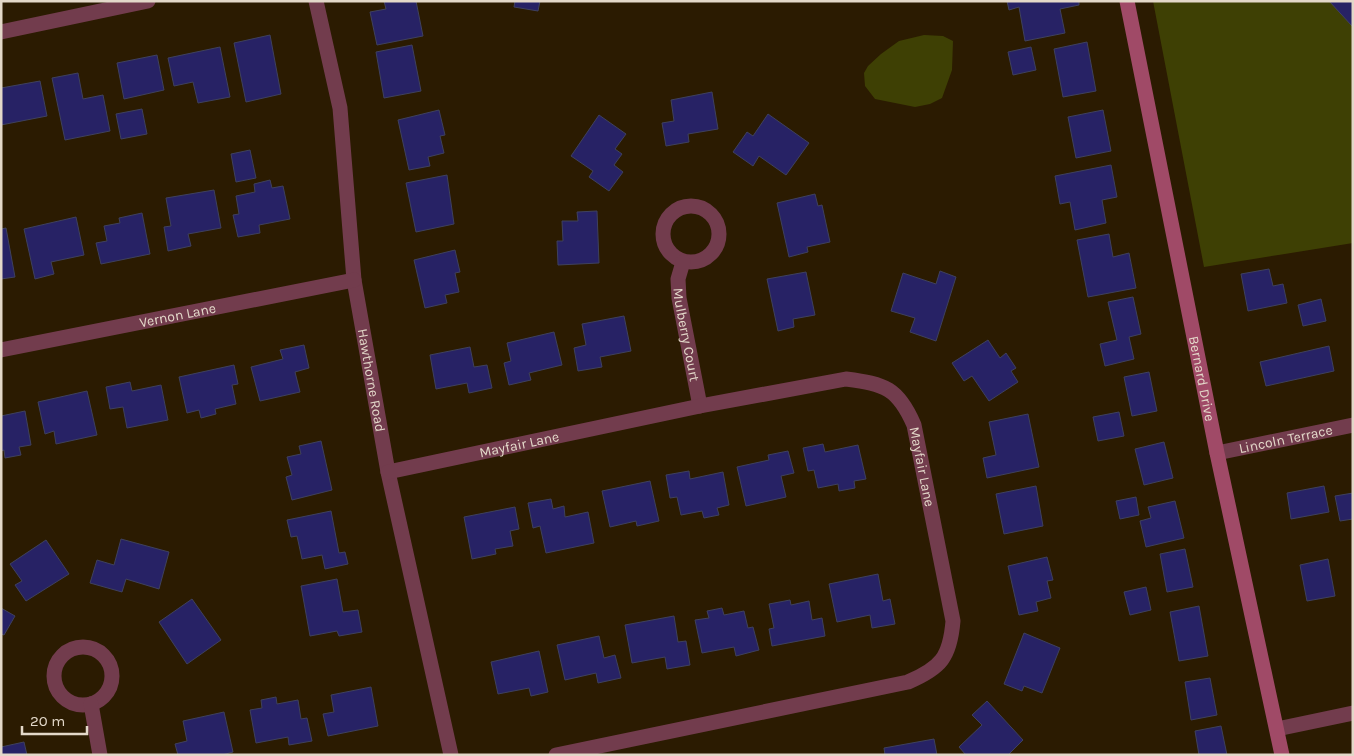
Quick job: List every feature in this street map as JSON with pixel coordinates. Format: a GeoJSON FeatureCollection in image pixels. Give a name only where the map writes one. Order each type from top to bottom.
{"type":"FeatureCollection","features":[{"type":"Feature","properties":{"kind":"street"},"geometry":{"type":"LineString","coordinates":[[1,32],[148,1]]}},
{"type":"Feature","properties":{"kind":"street","name":"Hawthorne Road"},"geometry":{"type":"LineString","coordinates":[[316,1],[340,108],[354,280],[388,472],[451,755]]}},
{"type":"Feature","properties":{"kind":"street","name":"Bernard Drive"},"geometry":{"type":"LineString","coordinates":[[1127,1],[1217,453],[1282,755]]}},
{"type":"Feature","properties":{"kind":"street","name":"Mulberry Court"},"geometry":{"type":"LineString","coordinates":[[683,262],[678,279],[679,298],[700,406]]}},
{"type":"Feature","properties":{"kind":"street","name":"Vernon Lane"},"geometry":{"type":"LineString","coordinates":[[1,350],[354,280]]}},
{"type":"Feature","properties":{"kind":"street","name":"Mayfair Lane"},"geometry":{"type":"LineString","coordinates":[[388,472],[700,406],[846,379],[870,382],[890,390],[905,403],[914,425],[953,621],[951,641],[943,659],[930,672],[908,682],[556,755]]}},
{"type":"Feature","properties":{"kind":"street","name":"Lincoln Terrace"},"geometry":{"type":"LineString","coordinates":[[1217,453],[1353,425]]}},
{"type":"Feature","properties":{"kind":"street"},"geometry":{"type":"LineString","coordinates":[[91,704],[100,755]]}},
{"type":"Feature","properties":{"kind":"street"},"geometry":{"type":"LineString","coordinates":[[1277,729],[1353,713]]}},
{"type":"Feature","properties":{"kind":"shaded area"},"geometry":{"type":"Polygon","coordinates":[[[1153,1],[1353,1],[1353,243],[1204,267],[1153,1]]]}},
{"type":"Feature","properties":{"kind":"shaded area"},"geometry":{"type":"Polygon","coordinates":[[[924,35],[943,36],[953,41],[952,70],[942,98],[930,104],[915,107],[875,99],[865,86],[864,73],[868,66],[899,41],[924,35]]]}},
{"type":"Feature","properties":{"kind":"building"},"geometry":{"type":"Polygon","coordinates":[[[384,1],[416,1],[423,36],[377,45],[370,12],[386,9],[384,1]]]}},
{"type":"Feature","properties":{"kind":"building"},"geometry":{"type":"Polygon","coordinates":[[[515,1],[540,1],[538,11],[514,7],[515,1]]]}},
{"type":"Feature","properties":{"kind":"building"},"geometry":{"type":"Polygon","coordinates":[[[1007,1],[1079,1],[1079,5],[1060,9],[1065,33],[1025,41],[1019,7],[1009,10],[1007,1]]]}},
{"type":"Feature","properties":{"kind":"building"},"geometry":{"type":"Polygon","coordinates":[[[1329,1],[1353,1],[1352,26],[1329,1]]]}},
{"type":"Feature","properties":{"kind":"building"},"geometry":{"type":"Polygon","coordinates":[[[270,35],[281,94],[246,102],[234,43],[270,35]]]}},
{"type":"Feature","properties":{"kind":"building"},"geometry":{"type":"Polygon","coordinates":[[[1087,42],[1096,91],[1063,97],[1054,49],[1087,42]]]}},
{"type":"Feature","properties":{"kind":"building"},"geometry":{"type":"Polygon","coordinates":[[[412,45],[421,91],[384,98],[376,52],[412,45]]]}},
{"type":"Feature","properties":{"kind":"building"},"geometry":{"type":"Polygon","coordinates":[[[220,47],[230,97],[198,103],[193,82],[174,86],[168,58],[220,47]]]}},
{"type":"Feature","properties":{"kind":"building"},"geometry":{"type":"Polygon","coordinates":[[[1031,47],[1036,70],[1013,75],[1008,52],[1031,47]]]}},
{"type":"Feature","properties":{"kind":"building"},"geometry":{"type":"Polygon","coordinates":[[[157,55],[164,90],[124,99],[117,63],[157,55]]]}},
{"type":"Feature","properties":{"kind":"building"},"geometry":{"type":"Polygon","coordinates":[[[78,73],[83,99],[103,95],[110,131],[65,140],[52,78],[78,73]]]}},
{"type":"Feature","properties":{"kind":"building"},"geometry":{"type":"Polygon","coordinates":[[[40,81],[47,116],[1,125],[1,88],[40,81]]]}},
{"type":"Feature","properties":{"kind":"building"},"geometry":{"type":"Polygon","coordinates":[[[712,92],[718,129],[688,134],[689,142],[666,146],[662,123],[674,121],[671,100],[712,92]]]}},
{"type":"Feature","properties":{"kind":"building"},"geometry":{"type":"Polygon","coordinates":[[[142,109],[147,134],[121,139],[116,114],[142,109]]]}},
{"type":"Feature","properties":{"kind":"building"},"geometry":{"type":"Polygon","coordinates":[[[439,110],[445,135],[440,136],[444,153],[428,157],[430,166],[409,170],[398,120],[439,110]]]}},
{"type":"Feature","properties":{"kind":"building"},"geometry":{"type":"Polygon","coordinates":[[[1103,110],[1111,151],[1076,158],[1068,117],[1103,110]]]}},
{"type":"Feature","properties":{"kind":"building"},"geometry":{"type":"Polygon","coordinates":[[[768,114],[809,143],[786,175],[759,156],[753,166],[733,152],[747,132],[753,136],[768,114]]]}},
{"type":"Feature","properties":{"kind":"building"},"geometry":{"type":"Polygon","coordinates":[[[599,115],[626,134],[615,149],[622,154],[614,165],[623,172],[609,191],[589,177],[593,171],[571,156],[599,115]]]}},
{"type":"Feature","properties":{"kind":"building"},"geometry":{"type":"Polygon","coordinates":[[[250,150],[256,178],[236,182],[231,154],[250,150]]]}},
{"type":"Feature","properties":{"kind":"building"},"geometry":{"type":"Polygon","coordinates":[[[1111,165],[1117,197],[1102,200],[1106,223],[1075,230],[1070,202],[1060,204],[1055,176],[1111,165]]]}},
{"type":"Feature","properties":{"kind":"building"},"geometry":{"type":"Polygon","coordinates":[[[447,175],[454,224],[416,232],[406,183],[447,175]]]}},
{"type":"Feature","properties":{"kind":"building"},"geometry":{"type":"Polygon","coordinates":[[[270,180],[272,188],[283,186],[290,219],[259,225],[260,233],[238,237],[233,215],[239,214],[236,196],[255,192],[254,184],[270,180]]]}},
{"type":"Feature","properties":{"kind":"building"},"geometry":{"type":"Polygon","coordinates":[[[214,190],[221,228],[188,234],[191,246],[168,251],[164,227],[171,226],[166,198],[214,190]]]}},
{"type":"Feature","properties":{"kind":"building"},"geometry":{"type":"Polygon","coordinates":[[[815,194],[818,206],[822,205],[830,242],[807,247],[808,252],[789,257],[777,203],[815,194]]]}},
{"type":"Feature","properties":{"kind":"building"},"geometry":{"type":"Polygon","coordinates":[[[597,211],[599,263],[558,265],[557,241],[563,241],[562,221],[578,221],[577,212],[597,211]]]}},
{"type":"Feature","properties":{"kind":"building"},"geometry":{"type":"Polygon","coordinates":[[[142,213],[150,254],[101,264],[96,243],[107,241],[104,226],[120,223],[119,218],[142,213]]]}},
{"type":"Feature","properties":{"kind":"building"},"geometry":{"type":"Polygon","coordinates":[[[76,217],[84,255],[51,262],[54,274],[35,279],[24,229],[76,217]]]}},
{"type":"Feature","properties":{"kind":"building"},"geometry":{"type":"Polygon","coordinates":[[[6,228],[15,277],[1,279],[1,229],[6,228]]]}},
{"type":"Feature","properties":{"kind":"building"},"geometry":{"type":"Polygon","coordinates":[[[1109,234],[1113,257],[1129,253],[1136,288],[1088,297],[1077,240],[1109,234]]]}},
{"type":"Feature","properties":{"kind":"building"},"geometry":{"type":"Polygon","coordinates":[[[455,250],[460,272],[455,273],[459,292],[445,295],[447,303],[425,308],[414,260],[455,250]]]}},
{"type":"Feature","properties":{"kind":"building"},"geometry":{"type":"Polygon","coordinates":[[[1269,269],[1273,286],[1283,284],[1287,303],[1248,311],[1241,274],[1269,269]]]}},
{"type":"Feature","properties":{"kind":"building"},"geometry":{"type":"Polygon","coordinates":[[[940,271],[956,277],[936,341],[910,332],[915,318],[891,311],[903,273],[936,284],[940,271]]]}},
{"type":"Feature","properties":{"kind":"building"},"geometry":{"type":"Polygon","coordinates":[[[806,272],[815,315],[793,319],[794,327],[778,331],[767,279],[806,272]]]}},
{"type":"Feature","properties":{"kind":"building"},"geometry":{"type":"Polygon","coordinates":[[[1133,297],[1141,334],[1129,337],[1134,359],[1105,366],[1100,344],[1117,340],[1108,302],[1133,297]]]}},
{"type":"Feature","properties":{"kind":"building"},"geometry":{"type":"Polygon","coordinates":[[[1321,299],[1326,321],[1303,326],[1298,305],[1321,299]]]}},
{"type":"Feature","properties":{"kind":"building"},"geometry":{"type":"Polygon","coordinates":[[[624,316],[631,351],[600,357],[602,367],[578,371],[574,348],[586,345],[582,324],[624,316]]]}},
{"type":"Feature","properties":{"kind":"building"},"geometry":{"type":"Polygon","coordinates":[[[554,332],[562,365],[529,373],[531,380],[509,385],[504,363],[511,361],[507,343],[554,332]]]}},
{"type":"Feature","properties":{"kind":"building"},"geometry":{"type":"Polygon","coordinates":[[[988,340],[1000,358],[1006,353],[1016,368],[1011,371],[1018,382],[989,401],[972,376],[964,381],[952,363],[988,340]]]}},
{"type":"Feature","properties":{"kind":"building"},"geometry":{"type":"Polygon","coordinates":[[[304,345],[309,368],[295,372],[300,392],[260,401],[251,367],[283,359],[280,350],[304,345]]]}},
{"type":"Feature","properties":{"kind":"building"},"geometry":{"type":"Polygon","coordinates":[[[1329,346],[1334,371],[1266,386],[1260,362],[1329,346]]]}},
{"type":"Feature","properties":{"kind":"building"},"geometry":{"type":"Polygon","coordinates":[[[470,347],[474,367],[487,365],[492,388],[469,393],[467,383],[436,389],[430,355],[470,347]]]}},
{"type":"Feature","properties":{"kind":"building"},"geometry":{"type":"Polygon","coordinates":[[[234,365],[238,384],[232,385],[236,404],[215,409],[216,414],[201,418],[199,410],[187,413],[179,377],[234,365]]]}},
{"type":"Feature","properties":{"kind":"building"},"geometry":{"type":"Polygon","coordinates":[[[1149,372],[1157,411],[1132,416],[1124,377],[1149,372]]]}},
{"type":"Feature","properties":{"kind":"building"},"geometry":{"type":"Polygon","coordinates":[[[130,382],[132,391],[161,385],[168,420],[127,428],[123,407],[110,409],[106,387],[130,382]]]}},
{"type":"Feature","properties":{"kind":"building"},"geometry":{"type":"Polygon","coordinates":[[[87,391],[97,435],[56,444],[54,431],[45,434],[38,402],[87,391]]]}},
{"type":"Feature","properties":{"kind":"building"},"geometry":{"type":"Polygon","coordinates":[[[25,411],[31,445],[19,447],[21,455],[5,458],[4,450],[1,451],[1,416],[25,411]]]}},
{"type":"Feature","properties":{"kind":"building"},"geometry":{"type":"Polygon","coordinates":[[[1119,412],[1124,436],[1098,441],[1093,417],[1119,412]]]}},
{"type":"Feature","properties":{"kind":"building"},"geometry":{"type":"Polygon","coordinates":[[[1028,414],[1039,467],[987,478],[983,458],[996,455],[989,422],[1028,414]]]}},
{"type":"Feature","properties":{"kind":"building"},"geometry":{"type":"Polygon","coordinates":[[[321,441],[332,490],[292,500],[286,477],[292,475],[287,457],[301,454],[299,446],[321,441]]]}},
{"type":"Feature","properties":{"kind":"building"},"geometry":{"type":"Polygon","coordinates":[[[1164,442],[1173,478],[1144,485],[1135,449],[1164,442]]]}},
{"type":"Feature","properties":{"kind":"building"},"geometry":{"type":"Polygon","coordinates":[[[823,444],[825,452],[858,445],[866,479],[854,481],[855,488],[839,491],[838,484],[818,488],[814,470],[808,471],[803,448],[823,444]]]}},
{"type":"Feature","properties":{"kind":"building"},"geometry":{"type":"Polygon","coordinates":[[[788,451],[794,473],[781,476],[786,497],[746,506],[737,467],[769,460],[768,455],[788,451]]]}},
{"type":"Feature","properties":{"kind":"building"},"geometry":{"type":"Polygon","coordinates":[[[689,471],[690,479],[723,472],[729,505],[717,508],[719,515],[704,518],[702,511],[681,515],[677,497],[670,498],[666,475],[689,471]]]}},
{"type":"Feature","properties":{"kind":"building"},"geometry":{"type":"Polygon","coordinates":[[[650,481],[659,521],[637,526],[636,521],[610,527],[602,491],[650,481]]]}},
{"type":"Feature","properties":{"kind":"building"},"geometry":{"type":"Polygon","coordinates":[[[1036,486],[1043,526],[1004,534],[996,494],[1036,486]]]}},
{"type":"Feature","properties":{"kind":"building"},"geometry":{"type":"Polygon","coordinates":[[[1324,486],[1329,512],[1291,519],[1287,493],[1324,486]]]}},
{"type":"Feature","properties":{"kind":"building"},"geometry":{"type":"Polygon","coordinates":[[[1353,493],[1353,519],[1340,521],[1335,496],[1353,493]]]}},
{"type":"Feature","properties":{"kind":"building"},"geometry":{"type":"Polygon","coordinates":[[[1136,497],[1139,515],[1120,519],[1116,501],[1136,497]]]}},
{"type":"Feature","properties":{"kind":"building"},"geometry":{"type":"Polygon","coordinates":[[[551,499],[553,509],[564,506],[565,517],[588,512],[594,543],[546,553],[540,526],[533,528],[528,503],[551,499]]]}},
{"type":"Feature","properties":{"kind":"building"},"geometry":{"type":"Polygon","coordinates":[[[1175,501],[1184,538],[1146,547],[1140,521],[1151,518],[1148,507],[1175,501]]]}},
{"type":"Feature","properties":{"kind":"building"},"geometry":{"type":"Polygon","coordinates":[[[515,507],[519,529],[510,531],[513,546],[495,549],[496,554],[472,559],[464,517],[515,507]]]}},
{"type":"Feature","properties":{"kind":"building"},"geometry":{"type":"Polygon","coordinates":[[[331,511],[339,553],[345,552],[348,564],[325,569],[322,555],[302,559],[297,536],[291,537],[287,520],[331,511]]]}},
{"type":"Feature","properties":{"kind":"building"},"geometry":{"type":"Polygon","coordinates":[[[121,539],[169,552],[159,589],[126,579],[122,592],[90,583],[97,560],[114,565],[121,539]]]}},
{"type":"Feature","properties":{"kind":"building"},"geometry":{"type":"Polygon","coordinates":[[[46,540],[69,574],[26,601],[15,585],[22,581],[10,564],[46,540]]]}},
{"type":"Feature","properties":{"kind":"building"},"geometry":{"type":"Polygon","coordinates":[[[1185,549],[1193,587],[1167,592],[1160,554],[1185,549]]]}},
{"type":"Feature","properties":{"kind":"building"},"geometry":{"type":"Polygon","coordinates":[[[1047,557],[1053,580],[1047,581],[1051,598],[1036,602],[1038,611],[1019,615],[1008,566],[1047,557]]]}},
{"type":"Feature","properties":{"kind":"building"},"geometry":{"type":"Polygon","coordinates":[[[1328,559],[1335,596],[1307,601],[1300,565],[1328,559]]]}},
{"type":"Feature","properties":{"kind":"building"},"geometry":{"type":"Polygon","coordinates":[[[878,574],[883,601],[890,599],[895,624],[872,628],[870,615],[837,622],[829,584],[878,574]]]}},
{"type":"Feature","properties":{"kind":"building"},"geometry":{"type":"Polygon","coordinates":[[[337,579],[343,612],[358,610],[362,632],[339,636],[337,631],[310,636],[301,586],[337,579]]]}},
{"type":"Feature","properties":{"kind":"building"},"geometry":{"type":"Polygon","coordinates":[[[1146,587],[1151,610],[1130,615],[1124,592],[1146,587]]]}},
{"type":"Feature","properties":{"kind":"building"},"geometry":{"type":"Polygon","coordinates":[[[192,599],[221,640],[187,664],[159,622],[192,599]]]}},
{"type":"Feature","properties":{"kind":"building"},"geometry":{"type":"Polygon","coordinates":[[[790,600],[791,605],[809,601],[812,620],[822,618],[825,636],[772,646],[769,629],[774,628],[769,604],[790,600]]]}},
{"type":"Feature","properties":{"kind":"building"},"geometry":{"type":"Polygon","coordinates":[[[1199,606],[1208,656],[1179,661],[1170,612],[1199,606]]]}},
{"type":"Feature","properties":{"kind":"building"},"geometry":{"type":"Polygon","coordinates":[[[1,608],[15,616],[4,635],[1,634],[1,608]]]}},
{"type":"Feature","properties":{"kind":"building"},"geometry":{"type":"Polygon","coordinates":[[[722,608],[724,615],[744,611],[748,628],[753,627],[759,650],[736,656],[734,647],[702,653],[695,620],[709,618],[707,611],[722,608]]]}},
{"type":"Feature","properties":{"kind":"building"},"geometry":{"type":"Polygon","coordinates":[[[674,616],[678,642],[686,641],[690,665],[667,669],[665,657],[632,663],[625,625],[674,616]]]}},
{"type":"Feature","properties":{"kind":"building"},"geometry":{"type":"Polygon","coordinates":[[[1024,633],[1060,648],[1042,693],[1024,686],[1022,691],[1004,684],[1024,633]]]}},
{"type":"Feature","properties":{"kind":"building"},"geometry":{"type":"Polygon","coordinates":[[[599,636],[604,658],[615,655],[621,678],[598,683],[596,673],[565,680],[557,645],[599,636]]]}},
{"type":"Feature","properties":{"kind":"building"},"geometry":{"type":"Polygon","coordinates":[[[539,651],[548,692],[531,696],[529,688],[498,694],[491,662],[539,651]]]}},
{"type":"Feature","properties":{"kind":"building"},"geometry":{"type":"Polygon","coordinates":[[[1210,678],[1217,715],[1191,720],[1185,682],[1210,678]]]}},
{"type":"Feature","properties":{"kind":"building"},"geometry":{"type":"Polygon","coordinates":[[[371,687],[378,726],[328,736],[323,714],[334,712],[331,695],[371,687]]]}},
{"type":"Feature","properties":{"kind":"building"},"geometry":{"type":"Polygon","coordinates":[[[276,697],[277,704],[298,700],[301,719],[307,718],[312,741],[289,745],[288,737],[256,743],[250,710],[262,708],[261,700],[276,697]]]}},
{"type":"Feature","properties":{"kind":"building"},"geometry":{"type":"Polygon","coordinates":[[[987,701],[1023,740],[1008,755],[966,755],[959,747],[982,725],[972,715],[987,701]]]}},
{"type":"Feature","properties":{"kind":"building"},"geometry":{"type":"Polygon","coordinates":[[[224,712],[233,752],[222,755],[178,755],[175,744],[187,741],[183,721],[224,712]]]}},
{"type":"Feature","properties":{"kind":"building"},"geometry":{"type":"Polygon","coordinates":[[[1221,726],[1227,755],[1199,755],[1195,731],[1221,726]]]}},
{"type":"Feature","properties":{"kind":"building"},"geometry":{"type":"Polygon","coordinates":[[[934,739],[937,755],[885,755],[884,748],[934,739]]]}},
{"type":"Feature","properties":{"kind":"building"},"geometry":{"type":"Polygon","coordinates":[[[24,742],[27,755],[1,755],[1,747],[24,742]]]}}]}
